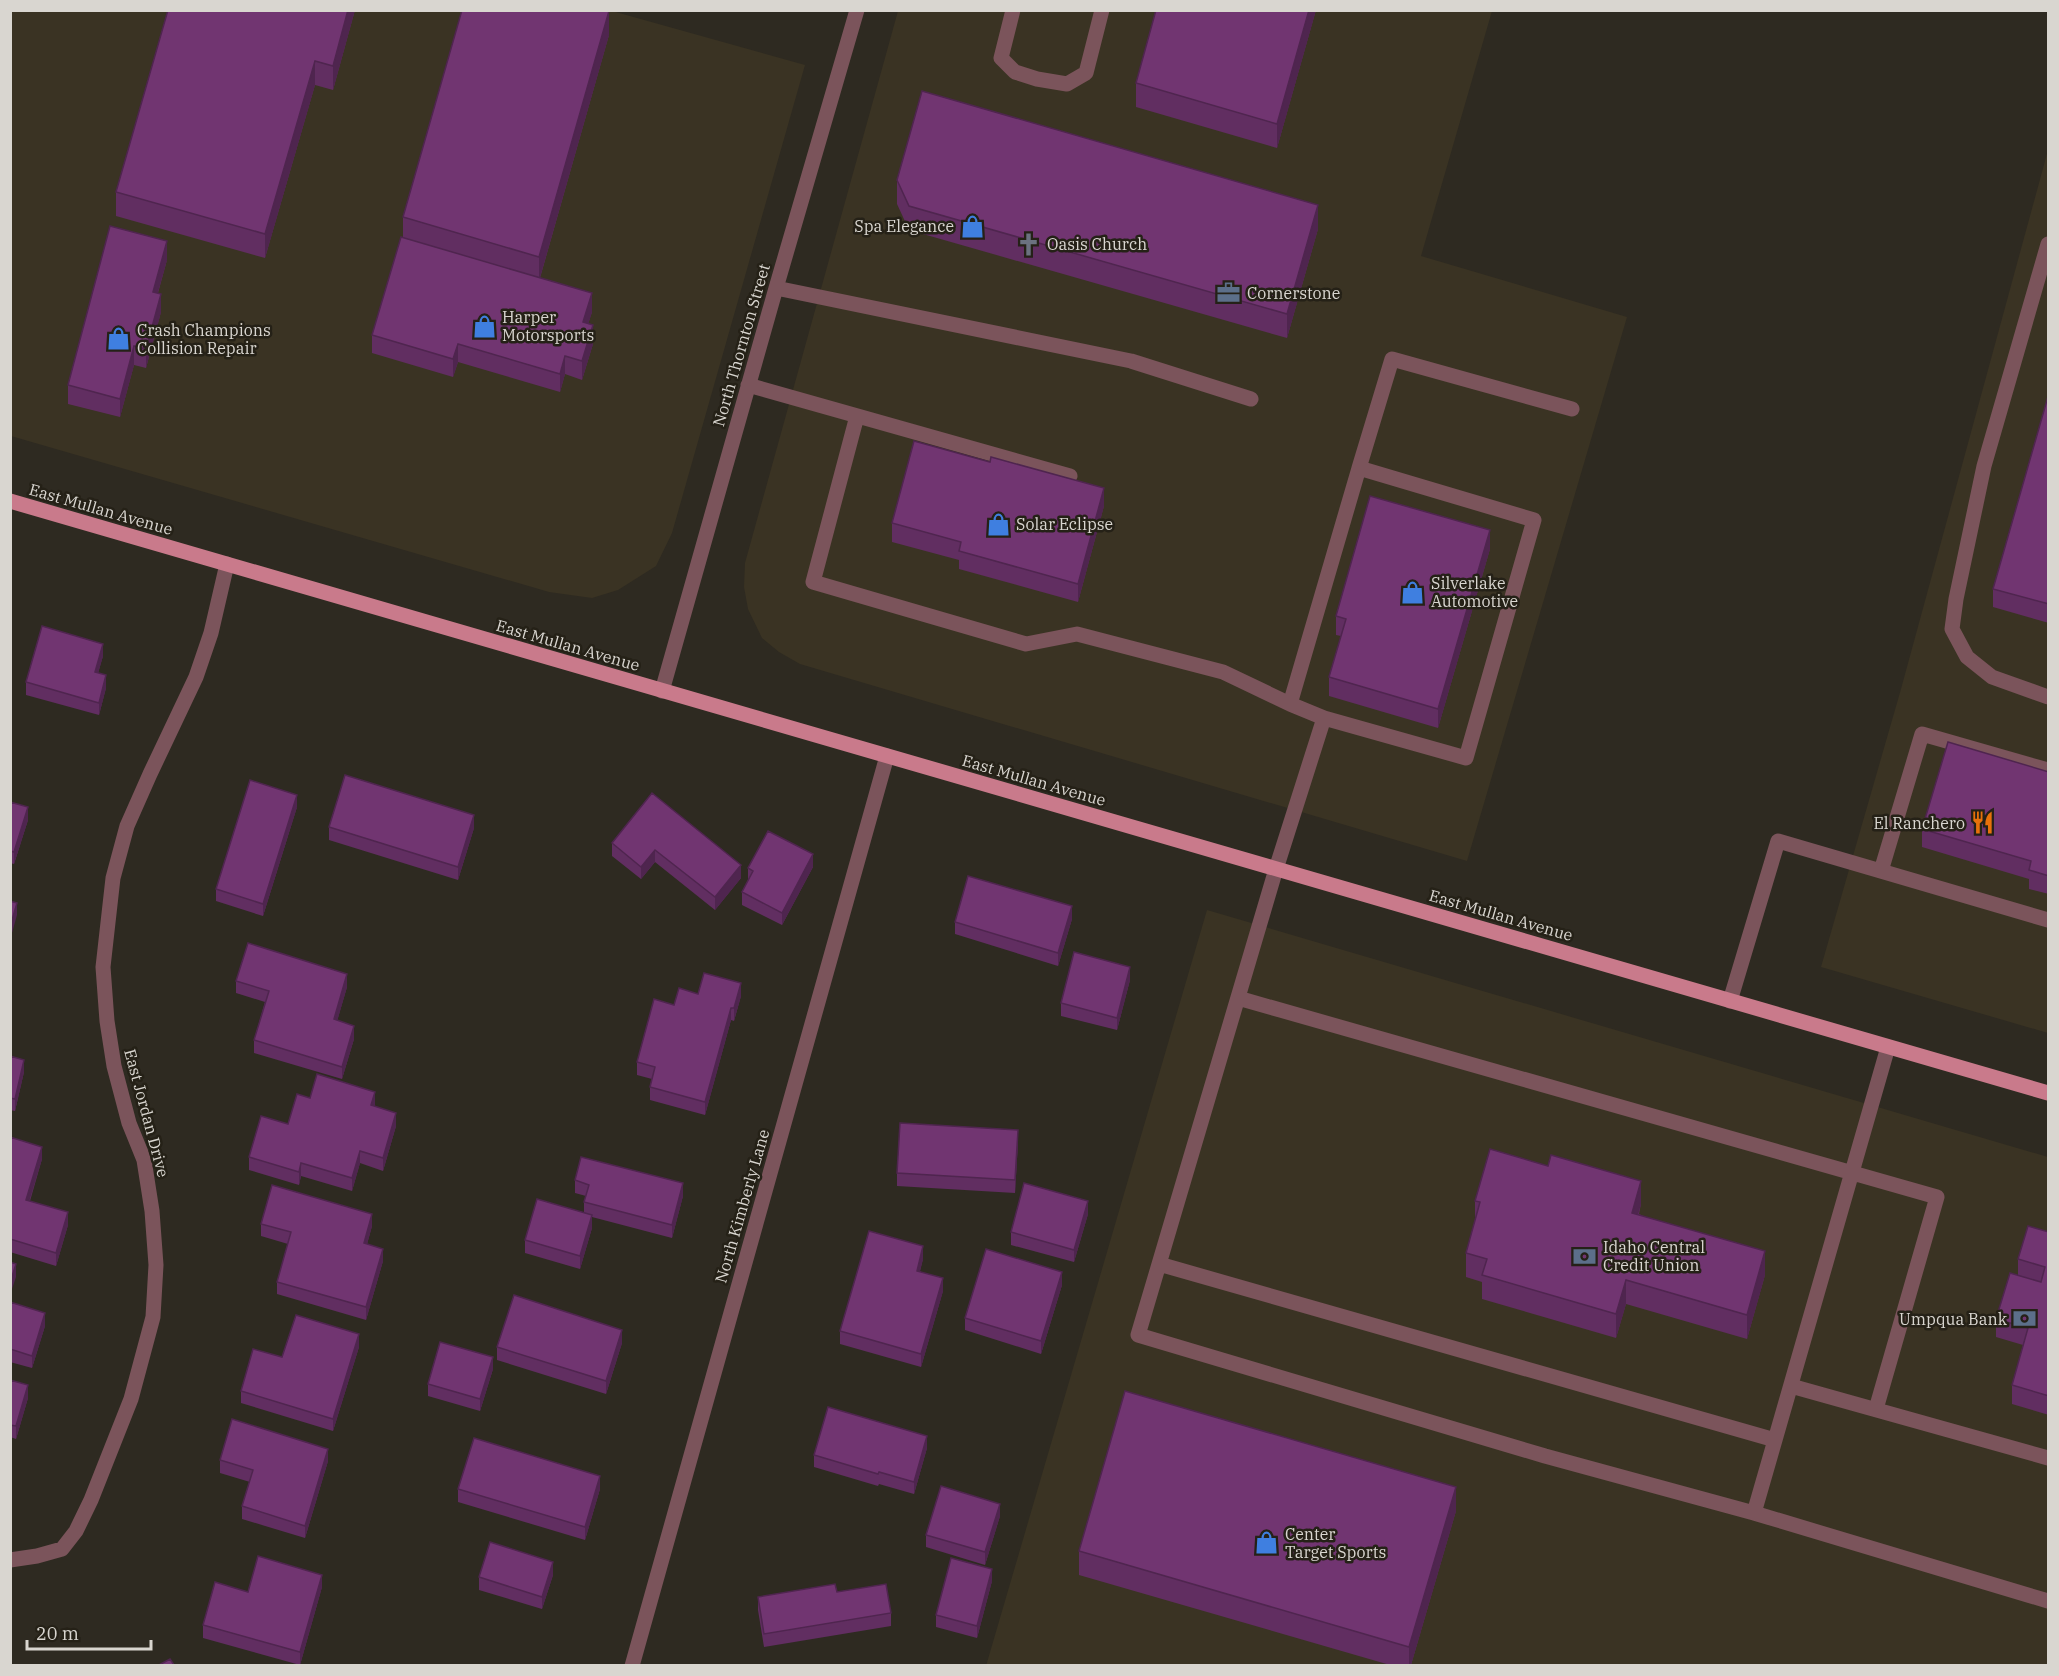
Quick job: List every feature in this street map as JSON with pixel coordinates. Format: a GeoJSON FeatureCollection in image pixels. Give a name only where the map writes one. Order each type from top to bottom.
{"type":"FeatureCollection","features":[{"type":"Feature","properties":{"kind":"main road","name":"East Mullan Avenue"},"geometry":{"type":"LineString","coordinates":[[10,501],[2049,1093]]}},
{"type":"Feature","properties":{"kind":"street","name":"North Thornton Street"},"geometry":{"type":"LineString","coordinates":[[662,691],[857,10]]}},
{"type":"Feature","properties":{"kind":"street"},"geometry":{"type":"LineString","coordinates":[[1013,10],[1001,58],[1015,72],[1037,79],[1067,84],[1086,73],[1102,10]]}},
{"type":"Feature","properties":{"kind":"street"},"geometry":{"type":"LineString","coordinates":[[2049,244],[1984,466],[1956,598],[1952,628],[1967,657],[1992,677],[2049,697]]}},
{"type":"Feature","properties":{"kind":"street"},"geometry":{"type":"LineString","coordinates":[[776,288],[1131,361],[1251,399]]}},
{"type":"Feature","properties":{"kind":"street"},"geometry":{"type":"LineString","coordinates":[[1290,704],[1392,359],[1572,410]]}},
{"type":"Feature","properties":{"kind":"street"},"geometry":{"type":"LineString","coordinates":[[748,385],[1070,476]]}},
{"type":"Feature","properties":{"kind":"street"},"geometry":{"type":"LineString","coordinates":[[857,416],[813,582],[1026,644],[1077,634],[1223,672],[1324,718],[1466,758],[1534,520],[1359,468]]}},
{"type":"Feature","properties":{"kind":"street","name":"East Jordan Drive"},"geometry":{"type":"LineString","coordinates":[[10,1560],[63,1549],[76,1531],[91,1500],[131,1399],[153,1317],[156,1265],[152,1211],[144,1160],[129,1123],[114,1066],[107,1021],[103,967],[113,878],[127,826],[196,676],[211,633],[227,564]]}},
{"type":"Feature","properties":{"kind":"street"},"geometry":{"type":"LineString","coordinates":[[1324,718],[1276,869],[1138,1335],[1545,1456],[1754,1513],[2049,1601]]}},
{"type":"Feature","properties":{"kind":"street"},"geometry":{"type":"LineString","coordinates":[[1881,871],[1922,734],[2049,770]]}},
{"type":"Feature","properties":{"kind":"street","name":"North Kimberly Lane"},"geometry":{"type":"LineString","coordinates":[[632,1665],[887,756]]}},
{"type":"Feature","properties":{"kind":"street"},"geometry":{"type":"LineString","coordinates":[[1730,1000],[1778,841],[2049,920]]}},
{"type":"Feature","properties":{"kind":"street"},"geometry":{"type":"LineString","coordinates":[[1238,998],[1937,1197],[1876,1408]]}},
{"type":"Feature","properties":{"kind":"street"},"geometry":{"type":"LineString","coordinates":[[1754,1513],[1888,1047]]}},
{"type":"Feature","properties":{"kind":"street"},"geometry":{"type":"LineString","coordinates":[[1159,1264],[1775,1440]]}},
{"type":"Feature","properties":{"kind":"street"},"geometry":{"type":"LineString","coordinates":[[1791,1386],[2049,1458]]}},
{"type":"Feature","properties":{"kind":"shaded area"},"geometry":{"type":"Polygon","coordinates":[[[10,11],[612,11],[805,65],[672,533],[656,566],[618,590],[592,598],[549,592],[11,436],[10,11]]]}},
{"type":"Feature","properties":{"kind":"shaded area"},"geometry":{"type":"Polygon","coordinates":[[[898,11],[1492,11],[1421,256],[1627,317],[1467,861],[800,664],[779,652],[762,638],[748,609],[744,587],[745,563],[898,11]]]}},
{"type":"Feature","properties":{"kind":"shaded area"},"geometry":{"type":"Polygon","coordinates":[[[2048,150],[2048,1033],[1821,967],[1901,689],[2048,150]]]}},
{"type":"Feature","properties":{"kind":"shaded area"},"geometry":{"type":"Polygon","coordinates":[[[1207,910],[2048,1157],[2048,1665],[986,1666],[1207,910]]]}},
{"type":"Feature","properties":{"kind":"building"},"geometry":{"type":"Polygon","coordinates":[[[168,10],[348,10],[333,66],[315,61],[265,234],[116,192],[168,10]]]}},
{"type":"Feature","properties":{"kind":"building"},"geometry":{"type":"Polygon","coordinates":[[[462,10],[609,11],[539,257],[403,217],[462,10]]]}},
{"type":"Feature","properties":{"kind":"building"},"geometry":{"type":"Polygon","coordinates":[[[1156,10],[1309,10],[1277,124],[1136,83],[1156,10]]]}},
{"type":"Feature","properties":{"kind":"building"},"geometry":{"type":"Polygon","coordinates":[[[922,91],[1318,205],[1287,314],[909,206],[897,180],[922,91]]]}},
{"type":"Feature","properties":{"kind":"building","name":"Crash Champions Collision Repair"},"geometry":{"type":"Polygon","coordinates":[[[110,226],[167,241],[153,292],[161,294],[146,349],[134,346],[120,399],[68,385],[110,226]]]}},
{"type":"Feature","properties":{"kind":"building","name":"Harper Motorsports"},"geometry":{"type":"Polygon","coordinates":[[[401,237],[592,293],[583,322],[593,325],[582,361],[565,356],[560,374],[458,344],[453,359],[372,335],[401,237]]]}},
{"type":"Feature","properties":{"kind":"building"},"geometry":{"type":"Polygon","coordinates":[[[2049,393],[2049,604],[1993,589],[2049,393]]]}},
{"type":"Feature","properties":{"kind":"building","name":"Solar Eclipse"},"geometry":{"type":"Polygon","coordinates":[[[914,441],[990,462],[991,457],[1104,488],[1078,584],[959,551],[961,542],[892,523],[914,441]]]}},
{"type":"Feature","properties":{"kind":"building","name":"Silverlake Automotive"},"geometry":{"type":"Polygon","coordinates":[[[1370,496],[1490,530],[1438,709],[1329,677],[1346,619],[1336,616],[1370,496]]]}},
{"type":"Feature","properties":{"kind":"building"},"geometry":{"type":"Polygon","coordinates":[[[42,626],[103,644],[95,672],[106,675],[99,703],[26,682],[42,626]]]}},
{"type":"Feature","properties":{"kind":"building"},"geometry":{"type":"Polygon","coordinates":[[[1948,742],[2049,772],[2049,876],[2029,870],[2031,861],[1922,829],[1948,742]]]}},
{"type":"Feature","properties":{"kind":"building"},"geometry":{"type":"Polygon","coordinates":[[[345,775],[474,815],[458,867],[329,827],[345,775]]]}},
{"type":"Feature","properties":{"kind":"building"},"geometry":{"type":"Polygon","coordinates":[[[250,780],[297,795],[263,904],[216,889],[250,780]]]}},
{"type":"Feature","properties":{"kind":"building"},"geometry":{"type":"Polygon","coordinates":[[[652,793],[741,865],[715,897],[655,850],[641,867],[612,843],[652,793]]]}},
{"type":"Feature","properties":{"kind":"building"},"geometry":{"type":"Polygon","coordinates":[[[10,802],[28,807],[14,852],[10,851],[10,802]]]}},
{"type":"Feature","properties":{"kind":"building"},"geometry":{"type":"Polygon","coordinates":[[[768,831],[813,854],[782,913],[742,892],[753,871],[748,868],[768,831]]]}},
{"type":"Feature","properties":{"kind":"building"},"geometry":{"type":"Polygon","coordinates":[[[968,876],[1072,906],[1058,953],[955,922],[968,876]]]}},
{"type":"Feature","properties":{"kind":"building"},"geometry":{"type":"Polygon","coordinates":[[[10,901],[17,903],[10,927],[10,901]]]}},
{"type":"Feature","properties":{"kind":"building"},"geometry":{"type":"Polygon","coordinates":[[[248,943],[347,974],[334,1019],[354,1026],[342,1067],[254,1040],[269,991],[236,981],[248,943]]]}},
{"type":"Feature","properties":{"kind":"building"},"geometry":{"type":"Polygon","coordinates":[[[1074,952],[1130,967],[1117,1018],[1061,1003],[1074,952]]]}},
{"type":"Feature","properties":{"kind":"building"},"geometry":{"type":"Polygon","coordinates":[[[704,973],[741,983],[734,1008],[731,1008],[705,1102],[650,1087],[655,1067],[637,1062],[654,999],[674,1005],[679,988],[698,994],[704,973]]]}},
{"type":"Feature","properties":{"kind":"building"},"geometry":{"type":"Polygon","coordinates":[[[10,1056],[24,1060],[15,1099],[10,1098],[10,1056]]]}},
{"type":"Feature","properties":{"kind":"building"},"geometry":{"type":"Polygon","coordinates":[[[317,1074],[375,1092],[371,1105],[396,1113],[383,1158],[360,1151],[352,1178],[301,1163],[299,1172],[249,1157],[261,1116],[288,1124],[297,1094],[310,1098],[317,1074]]]}},
{"type":"Feature","properties":{"kind":"building"},"geometry":{"type":"Polygon","coordinates":[[[900,1123],[1018,1130],[1015,1180],[897,1173],[900,1123]]]}},
{"type":"Feature","properties":{"kind":"building"},"geometry":{"type":"Polygon","coordinates":[[[10,1137],[42,1147],[26,1200],[68,1212],[56,1253],[10,1239],[10,1137]]]}},
{"type":"Feature","properties":{"kind":"building","name":"Idaho Central Credit Union"},"geometry":{"type":"Polygon","coordinates":[[[1490,1149],[1548,1166],[1551,1155],[1641,1181],[1632,1213],[1765,1251],[1747,1315],[1626,1280],[1616,1314],[1482,1275],[1487,1259],[1466,1253],[1480,1202],[1475,1201],[1490,1149]]]}},
{"type":"Feature","properties":{"kind":"building"},"geometry":{"type":"Polygon","coordinates":[[[581,1157],[683,1183],[672,1225],[584,1202],[589,1185],[575,1180],[581,1157]]]}},
{"type":"Feature","properties":{"kind":"building"},"geometry":{"type":"Polygon","coordinates":[[[1024,1183],[1088,1201],[1074,1250],[1011,1232],[1024,1183]]]}},
{"type":"Feature","properties":{"kind":"building"},"geometry":{"type":"Polygon","coordinates":[[[272,1185],[372,1214],[364,1243],[383,1249],[366,1307],[277,1282],[291,1232],[261,1224],[272,1185]]]}},
{"type":"Feature","properties":{"kind":"building"},"geometry":{"type":"Polygon","coordinates":[[[537,1199],[592,1215],[580,1256],[525,1240],[537,1199]]]}},
{"type":"Feature","properties":{"kind":"building","name":"Umpqua Bank"},"geometry":{"type":"Polygon","coordinates":[[[2028,1226],[2049,1232],[2049,1396],[2012,1385],[2028,1328],[1996,1319],[2010,1273],[2041,1282],[2045,1267],[2018,1259],[2028,1226]]]}},
{"type":"Feature","properties":{"kind":"building"},"geometry":{"type":"Polygon","coordinates":[[[869,1231],[923,1246],[917,1271],[943,1278],[921,1354],[840,1331],[869,1231]]]}},
{"type":"Feature","properties":{"kind":"building"},"geometry":{"type":"Polygon","coordinates":[[[986,1249],[1062,1272],[1041,1341],[965,1318],[986,1249]]]}},
{"type":"Feature","properties":{"kind":"building"},"geometry":{"type":"Polygon","coordinates":[[[10,1262],[16,1264],[10,1283],[10,1262]]]}},
{"type":"Feature","properties":{"kind":"building"},"geometry":{"type":"Polygon","coordinates":[[[514,1295],[622,1330],[606,1381],[497,1347],[514,1295]]]}},
{"type":"Feature","properties":{"kind":"building"},"geometry":{"type":"Polygon","coordinates":[[[10,1302],[45,1313],[32,1356],[10,1349],[10,1302]]]}},
{"type":"Feature","properties":{"kind":"building"},"geometry":{"type":"Polygon","coordinates":[[[296,1315],[359,1334],[333,1419],[241,1391],[253,1349],[282,1357],[296,1315]]]}},
{"type":"Feature","properties":{"kind":"building"},"geometry":{"type":"Polygon","coordinates":[[[440,1342],[493,1357],[480,1399],[428,1384],[440,1342]]]}},
{"type":"Feature","properties":{"kind":"building"},"geometry":{"type":"Polygon","coordinates":[[[10,1380],[28,1385],[16,1426],[10,1425],[10,1380]]]}},
{"type":"Feature","properties":{"kind":"building","name":"Center Target Sports"},"geometry":{"type":"Polygon","coordinates":[[[1125,1391],[1456,1487],[1409,1647],[1079,1551],[1125,1391]]]}},
{"type":"Feature","properties":{"kind":"building"},"geometry":{"type":"Polygon","coordinates":[[[828,1407],[927,1436],[914,1482],[814,1455],[828,1407]]]}},
{"type":"Feature","properties":{"kind":"building"},"geometry":{"type":"Polygon","coordinates":[[[232,1419],[328,1449],[305,1526],[242,1506],[253,1470],[220,1460],[232,1419]]]}},
{"type":"Feature","properties":{"kind":"building"},"geometry":{"type":"Polygon","coordinates":[[[474,1438],[600,1476],[585,1527],[458,1489],[474,1438]]]}},
{"type":"Feature","properties":{"kind":"building"},"geometry":{"type":"Polygon","coordinates":[[[941,1486],[1000,1504],[985,1552],[926,1535],[941,1486]]]}},
{"type":"Feature","properties":{"kind":"building"},"geometry":{"type":"Polygon","coordinates":[[[490,1542],[553,1562],[542,1597],[479,1577],[490,1542]]]}},
{"type":"Feature","properties":{"kind":"building"},"geometry":{"type":"Polygon","coordinates":[[[258,1556],[322,1575],[300,1652],[203,1625],[215,1582],[248,1592],[258,1556]]]}},
{"type":"Feature","properties":{"kind":"building"},"geometry":{"type":"Polygon","coordinates":[[[951,1558],[992,1569],[977,1626],[936,1615],[951,1558]]]}},
{"type":"Feature","properties":{"kind":"building"},"geometry":{"type":"Polygon","coordinates":[[[835,1584],[837,1592],[886,1584],[891,1613],[764,1634],[758,1597],[835,1584]]]}},
{"type":"Feature","properties":{"kind":"building"},"geometry":{"type":"Polygon","coordinates":[[[170,1659],[174,1665],[159,1665],[170,1659]]]}},
{"type":"Feature","properties":{"kind":"place","name":"Spa Elegance"},"geometry":{"type":"Point","coordinates":[972,226]}},
{"type":"Feature","properties":{"kind":"place","name":"Oasis Church"},"geometry":{"type":"Point","coordinates":[1029,244]}},
{"type":"Feature","properties":{"kind":"place","name":"Cornerstone"},"geometry":{"type":"Point","coordinates":[1229,293]}},
{"type":"Feature","properties":{"kind":"place","name":"Harper Motorsports"},"geometry":{"type":"Point","coordinates":[484,326]}},
{"type":"Feature","properties":{"kind":"place","name":"Crash Champions Collision Repair"},"geometry":{"type":"Point","coordinates":[119,339]}},
{"type":"Feature","properties":{"kind":"place","name":"Solar Eclipse"},"geometry":{"type":"Point","coordinates":[998,524]}},
{"type":"Feature","properties":{"kind":"place","name":"Silverlake Automotive"},"geometry":{"type":"Point","coordinates":[1413,592]}},
{"type":"Feature","properties":{"kind":"place","name":"El Ranchero"},"geometry":{"type":"Point","coordinates":[1983,823]}},
{"type":"Feature","properties":{"kind":"place","name":"Idaho Central Credit Union"},"geometry":{"type":"Point","coordinates":[1585,1256]}},
{"type":"Feature","properties":{"kind":"place","name":"Umpqua Bank"},"geometry":{"type":"Point","coordinates":[2025,1319]}},
{"type":"Feature","properties":{"kind":"place","name":"Center Target Sports"},"geometry":{"type":"Point","coordinates":[1267,1543]}}]}
